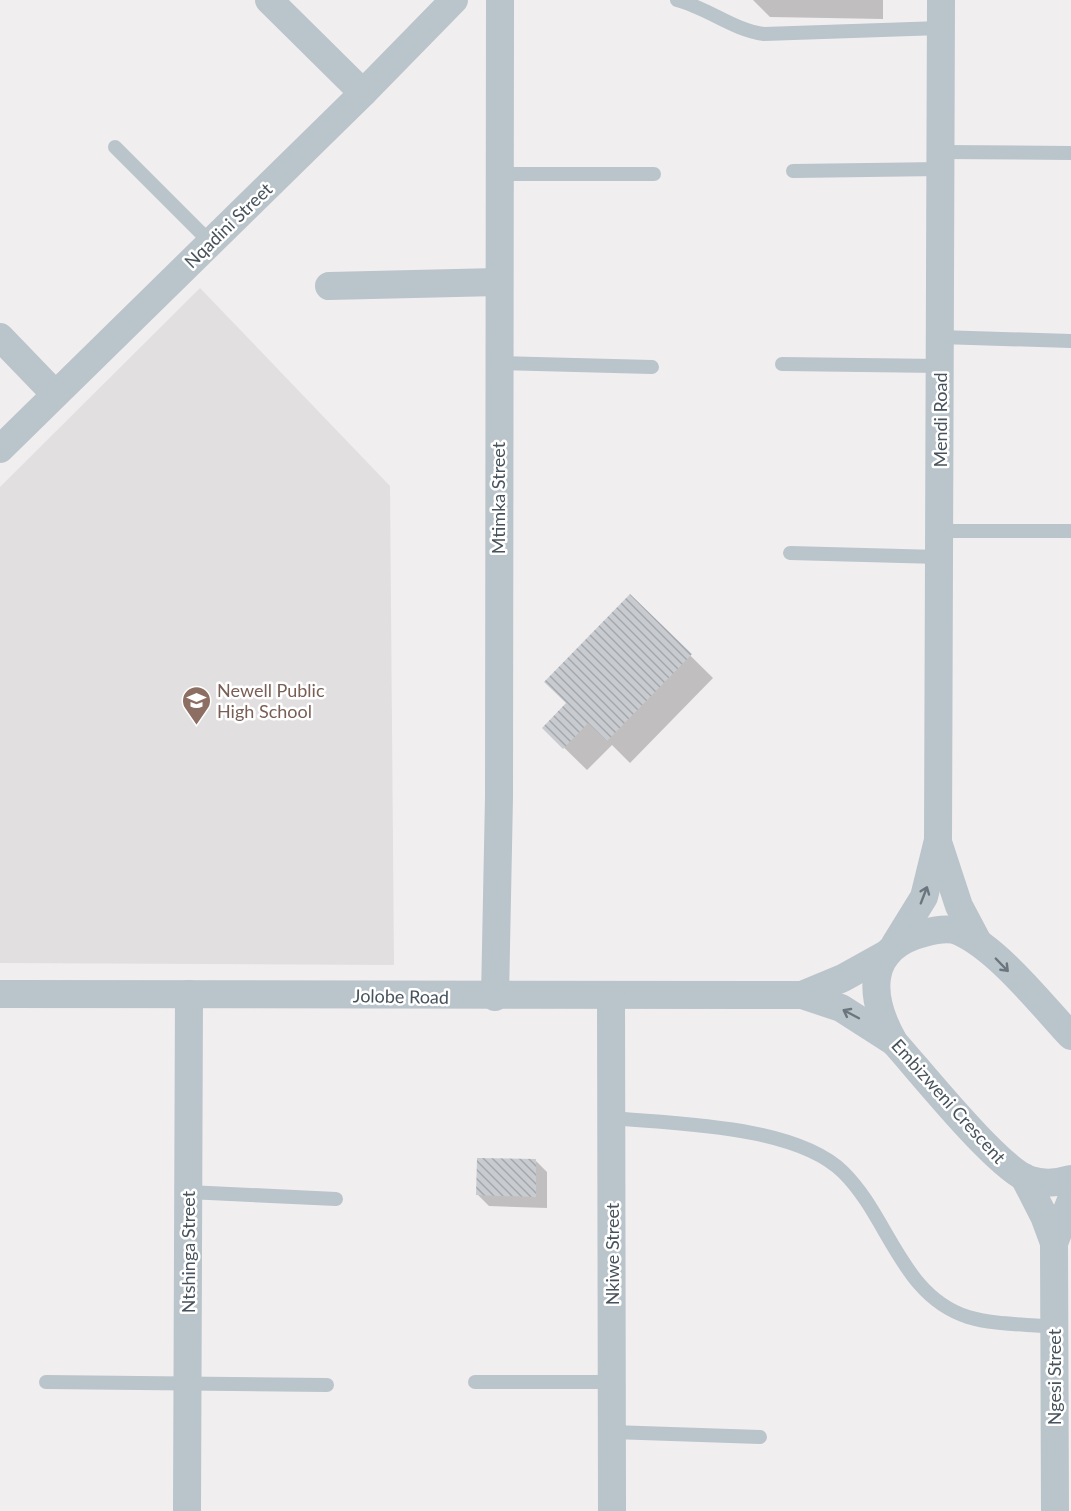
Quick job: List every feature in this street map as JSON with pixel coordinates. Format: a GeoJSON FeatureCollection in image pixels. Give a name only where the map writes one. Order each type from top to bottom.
{"type":"FeatureCollection","features":[{"type":"Feature","properties":{"kind":"street"},"geometry":{"type":"LineString","coordinates":[[268,0],[363,93]]}},
{"type":"Feature","properties":{"kind":"street","name":"Nqadini Street"},"geometry":{"type":"LineString","coordinates":[[0,449],[54,393],[363,93],[454,0]]}},
{"type":"Feature","properties":{"kind":"street","name":"Mtimka Street"},"geometry":{"type":"LineString","coordinates":[[495,997],[499,796],[500,0]]}},
{"type":"Feature","properties":{"kind":"street","name":"Mendi Road"},"geometry":{"type":"LineString","coordinates":[[892,949],[924,897],[938,840],[941,0]]}},
{"type":"Feature","properties":{"kind":"street"},"geometry":{"type":"LineString","coordinates":[[328,286],[498,282]]}},
{"type":"Feature","properties":{"kind":"street"},"geometry":{"type":"LineString","coordinates":[[0,337],[54,393]]}},
{"type":"Feature","properties":{"kind":"street","name":"Mendi Road"},"geometry":{"type":"LineString","coordinates":[[938,840],[959,906],[977,940]]}},
{"type":"Feature","properties":{"kind":"street"},"geometry":{"type":"LineString","coordinates":[[892,949],[936,929],[957,930],[977,940],[1071,1036]]}},
{"type":"Feature","properties":{"kind":"street","name":"Jolobe Road"},"geometry":{"type":"LineString","coordinates":[[802,995],[843,978],[892,949]]}},
{"type":"Feature","properties":{"kind":"street","name":"Embizweni Crescent"},"geometry":{"type":"LineString","coordinates":[[892,949],[882,963],[875,997],[881,1020],[894,1042],[1005,1165],[1024,1177],[1044,1182],[1060,1183],[1071,1179]]}},
{"type":"Feature","properties":{"kind":"street","name":"Jolobe Road"},"geometry":{"type":"LineString","coordinates":[[0,994],[495,997],[802,995],[841,1008],[894,1042]]}},
{"type":"Feature","properties":{"kind":"street","name":"Ntshinga Street"},"geometry":{"type":"LineString","coordinates":[[187,1511],[189,994]]}},
{"type":"Feature","properties":{"kind":"street","name":"Nkiwe Street"},"geometry":{"type":"LineString","coordinates":[[611,996],[612,1511]]}},
{"type":"Feature","properties":{"kind":"street","name":"Ngesi Street"},"geometry":{"type":"LineString","coordinates":[[1024,1177],[1044,1216],[1054,1243],[1054,1327],[1060,1508]]}},
{"type":"Feature","properties":{"kind":"street","name":"Ngesi Street"},"geometry":{"type":"LineString","coordinates":[[1054,1243],[1071,1200]]}},
{"type":"Feature","properties":{"kind":"lane"},"geometry":{"type":"LineString","coordinates":[[677,0],[751,32],[764,34],[941,28]]}},
{"type":"Feature","properties":{"kind":"lane"},"geometry":{"type":"LineString","coordinates":[[115,147],[210,242]]}},
{"type":"Feature","properties":{"kind":"lane"},"geometry":{"type":"LineString","coordinates":[[793,171],[1071,153]]}},
{"type":"Feature","properties":{"kind":"lane"},"geometry":{"type":"LineString","coordinates":[[498,174],[654,174]]}},
{"type":"Feature","properties":{"kind":"lane"},"geometry":{"type":"LineString","coordinates":[[940,337],[1071,341]]}},
{"type":"Feature","properties":{"kind":"lane"},"geometry":{"type":"LineString","coordinates":[[498,363],[652,367]]}},
{"type":"Feature","properties":{"kind":"lane"},"geometry":{"type":"LineString","coordinates":[[782,364],[940,366]]}},
{"type":"Feature","properties":{"kind":"lane"},"geometry":{"type":"LineString","coordinates":[[790,553],[939,544],[1071,531]]}},
{"type":"Feature","properties":{"kind":"lane"},"geometry":{"type":"LineString","coordinates":[[611,1118],[731,1130],[770,1137],[817,1155],[843,1172],[877,1218],[917,1284],[939,1303],[971,1317],[1054,1327]]}},
{"type":"Feature","properties":{"kind":"lane"},"geometry":{"type":"LineString","coordinates":[[188,1192],[336,1199]]}},
{"type":"Feature","properties":{"kind":"lane"},"geometry":{"type":"LineString","coordinates":[[46,1382],[327,1385]]}},
{"type":"Feature","properties":{"kind":"lane"},"geometry":{"type":"LineString","coordinates":[[475,1382],[612,1382]]}},
{"type":"Feature","properties":{"kind":"lane"},"geometry":{"type":"LineString","coordinates":[[612,1432],[760,1437]]}},
{"type":"Feature","properties":{"kind":"shaded area","name":"Newell Public High School"},"geometry":{"type":"Polygon","coordinates":[[[200,288],[390,486],[394,965],[0,963],[0,487],[200,288]]]}},
{"type":"Feature","properties":{"kind":"building"},"geometry":{"type":"Polygon","coordinates":[[[630,594],[692,654],[607,741],[588,723],[563,749],[542,728],[566,703],[544,682],[630,594]]]}},
{"type":"Feature","properties":{"kind":"building"},"geometry":{"type":"Polygon","coordinates":[[[477,1158],[536,1159],[536,1197],[476,1195],[477,1158]]]}},
{"type":"Feature","properties":{"kind":"place","name":"Newell Public High School"},"geometry":{"type":"Point","coordinates":[196,726]}}]}
